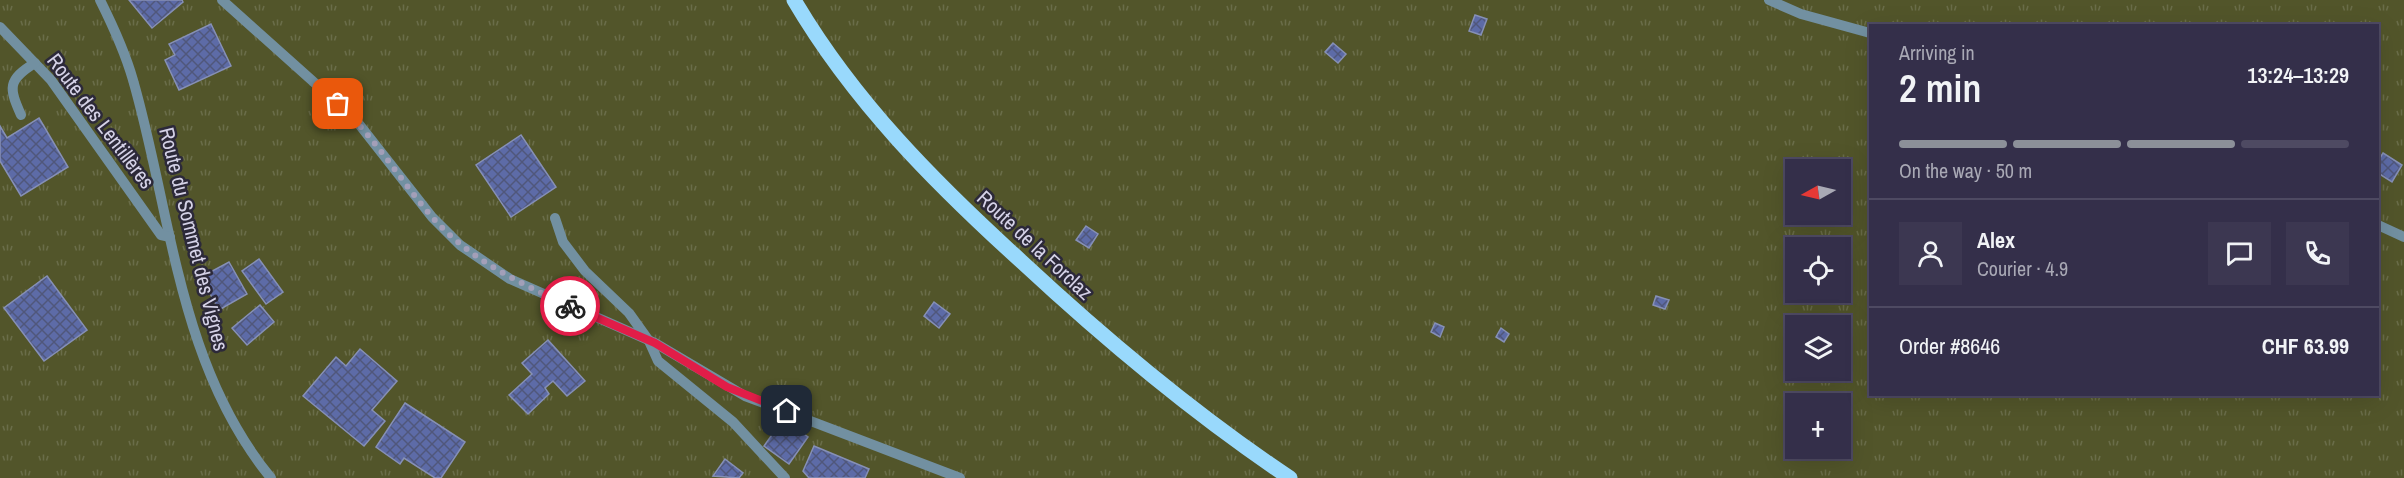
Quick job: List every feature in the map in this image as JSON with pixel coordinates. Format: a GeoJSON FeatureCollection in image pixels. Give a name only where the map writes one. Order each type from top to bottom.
{"type":"FeatureCollection","features":[{"type":"Feature","properties":{"kind":"main road","name":"Route de la Forclaz"},"geometry":{"type":"LineString","coordinates":[[794,0],[841,73],[866,105],[913,158],[977,222],[1178,399],[1290,478]]}},
{"type":"Feature","properties":{"kind":"street","name":"Route du Sommet des Vignes"},"geometry":{"type":"LineString","coordinates":[[100,0],[121,44],[133,80],[186,304],[215,388],[246,443],[271,478]]}},
{"type":"Feature","properties":{"kind":"street"},"geometry":{"type":"LineString","coordinates":[[222,0],[355,119],[432,217],[460,245],[510,279],[649,341],[745,396],[960,478]]}},
{"type":"Feature","properties":{"kind":"street"},"geometry":{"type":"LineString","coordinates":[[1769,0],[1801,14],[1869,33]]}},
{"type":"Feature","properties":{"kind":"street","name":"Route des Lentillères"},"geometry":{"type":"LineString","coordinates":[[0,27],[51,80],[161,235],[170,237]]}},
{"type":"Feature","properties":{"kind":"street"},"geometry":{"type":"LineString","coordinates":[[21,115],[13,98],[12,86],[19,74],[35,63]]}},
{"type":"Feature","properties":{"kind":"street"},"geometry":{"type":"LineString","coordinates":[[555,218],[563,242],[574,257],[629,313],[649,341],[658,361],[733,422],[785,478]]}},
{"type":"Feature","properties":{"kind":"street"},"geometry":{"type":"LineString","coordinates":[[2379,225],[2404,237]]}},
{"type":"Feature","properties":{"kind":"green space"},"geometry":{"type":"Polygon","coordinates":[[[0,0],[2404,0],[2404,478],[0,478],[0,0]]]}},
{"type":"Feature","properties":{"kind":"building"},"geometry":{"type":"Polygon","coordinates":[[[129,0],[182,0],[183,2],[152,28],[129,0]]]}},
{"type":"Feature","properties":{"kind":"building"},"geometry":{"type":"Polygon","coordinates":[[[1475,15],[1487,19],[1481,35],[1469,31],[1475,15]]]}},
{"type":"Feature","properties":{"kind":"building"},"geometry":{"type":"Polygon","coordinates":[[[211,24],[231,66],[179,90],[165,60],[175,55],[169,44],[211,24]]]}},
{"type":"Feature","properties":{"kind":"building"},"geometry":{"type":"Polygon","coordinates":[[[1333,43],[1346,54],[1338,63],[1325,52],[1333,43]]]}},
{"type":"Feature","properties":{"kind":"building"},"geometry":{"type":"Polygon","coordinates":[[[39,118],[68,167],[21,196],[0,161],[0,126],[7,138],[39,118]]]}},
{"type":"Feature","properties":{"kind":"building"},"geometry":{"type":"Polygon","coordinates":[[[521,135],[556,187],[511,217],[476,165],[521,135]]]}},
{"type":"Feature","properties":{"kind":"building"},"geometry":{"type":"Polygon","coordinates":[[[2383,153],[2402,165],[2392,182],[2379,174],[2379,159],[2383,153]]]}},
{"type":"Feature","properties":{"kind":"building"},"geometry":{"type":"Polygon","coordinates":[[[1086,226],[1098,234],[1089,248],[1076,240],[1086,226]]]}},
{"type":"Feature","properties":{"kind":"building"},"geometry":{"type":"Polygon","coordinates":[[[259,259],[283,292],[266,304],[242,271],[259,259]]]}},
{"type":"Feature","properties":{"kind":"building"},"geometry":{"type":"Polygon","coordinates":[[[229,262],[247,294],[219,310],[201,277],[229,262]]]}},
{"type":"Feature","properties":{"kind":"building"},"geometry":{"type":"Polygon","coordinates":[[[47,276],[87,330],[44,361],[4,308],[47,276]]]}},
{"type":"Feature","properties":{"kind":"building"},"geometry":{"type":"Polygon","coordinates":[[[1656,296],[1669,300],[1665,309],[1653,305],[1656,296]]]}},
{"type":"Feature","properties":{"kind":"building"},"geometry":{"type":"Polygon","coordinates":[[[934,302],[950,314],[939,328],[924,316],[934,302]]]}},
{"type":"Feature","properties":{"kind":"building"},"geometry":{"type":"Polygon","coordinates":[[[260,305],[274,322],[247,345],[232,328],[260,305]]]}},
{"type":"Feature","properties":{"kind":"building"},"geometry":{"type":"Polygon","coordinates":[[[1435,323],[1444,327],[1440,337],[1431,332],[1435,323]]]}},
{"type":"Feature","properties":{"kind":"building"},"geometry":{"type":"Polygon","coordinates":[[[1501,328],[1509,334],[1504,342],[1496,337],[1501,328]]]}},
{"type":"Feature","properties":{"kind":"building"},"geometry":{"type":"Polygon","coordinates":[[[548,340],[585,381],[567,396],[553,381],[545,388],[549,394],[528,414],[509,395],[532,374],[522,363],[548,340]]]}},
{"type":"Feature","properties":{"kind":"building"},"geometry":{"type":"Polygon","coordinates":[[[360,349],[397,381],[372,410],[385,421],[364,446],[303,396],[336,357],[346,366],[360,349]]]}},
{"type":"Feature","properties":{"kind":"building"},"geometry":{"type":"Polygon","coordinates":[[[405,403],[465,442],[441,478],[435,478],[404,458],[400,464],[376,447],[405,403]]]}},
{"type":"Feature","properties":{"kind":"building"},"geometry":{"type":"Polygon","coordinates":[[[783,419],[808,437],[789,464],[764,446],[783,419]]]}},
{"type":"Feature","properties":{"kind":"building"},"geometry":{"type":"Polygon","coordinates":[[[814,446],[869,469],[865,478],[809,478],[803,471],[814,446]]]}},
{"type":"Feature","properties":{"kind":"building"},"geometry":{"type":"Polygon","coordinates":[[[725,459],[743,473],[739,478],[713,476],[725,459]]]}},
{"type":"Feature","properties":{"kind":"way so far"},"geometry":{"type":"LineString","coordinates":[[338,104],[355,119],[432,217],[460,245],[510,279],[570,306]]}},
{"type":"Feature","properties":{"kind":"route"},"geometry":{"type":"LineString","coordinates":[[570,306],[655,343],[745,396],[787,411]]}}]}
